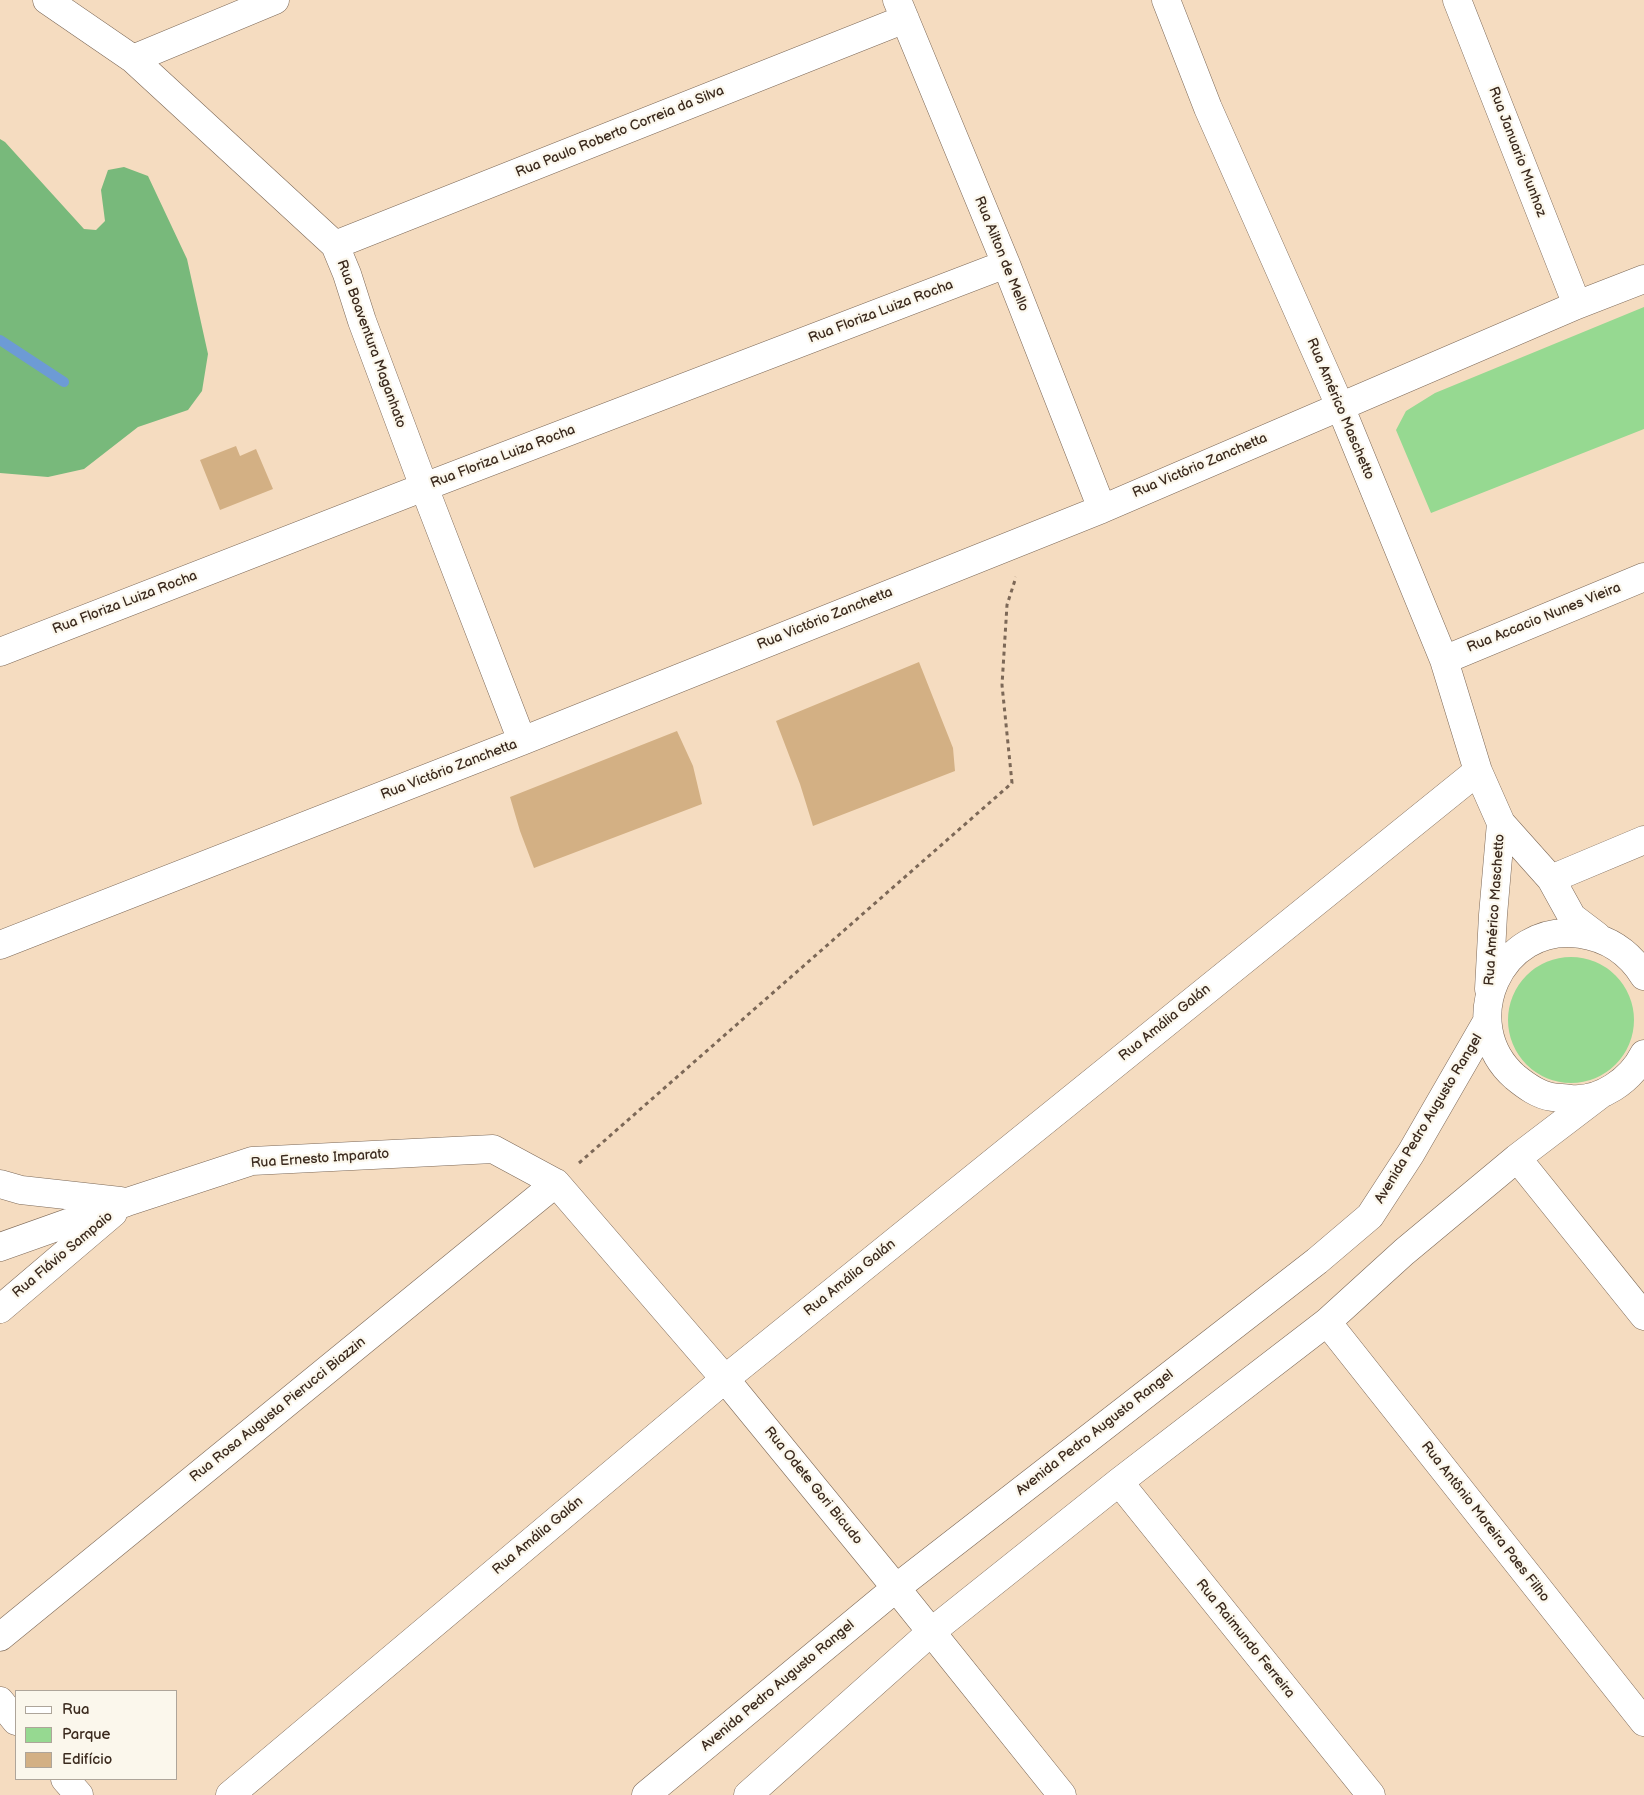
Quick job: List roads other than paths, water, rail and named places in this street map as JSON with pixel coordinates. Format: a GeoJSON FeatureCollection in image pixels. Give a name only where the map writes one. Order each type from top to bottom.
{"type":"FeatureCollection","features":[{"type":"Feature","properties":{"kind":"street","name":"Rua Boaventura Maganhato"},"geometry":{"type":"LineString","coordinates":[[47,0],[133,59],[335,245],[424,487],[522,741]]}},
{"type":"Feature","properties":{"kind":"street"},"geometry":{"type":"LineString","coordinates":[[133,59],[275,0]]}},
{"type":"Feature","properties":{"kind":"street","name":"Rua Américo Maschetto"},"geometry":{"type":"LineString","coordinates":[[1166,0],[1208,108],[1340,406],[1444,660],[1478,771],[1501,823],[1551,879],[1572,917],[1597,936]]}},
{"type":"Feature","properties":{"kind":"street","name":"Rua Januario Munhoz"},"geometry":{"type":"LineString","coordinates":[[1457,0],[1577,305]]}},
{"type":"Feature","properties":{"kind":"street","name":"Rua Paulo Roberto Correia da Silva"},"geometry":{"type":"LineString","coordinates":[[335,245],[901,10]]}},
{"type":"Feature","properties":{"kind":"street","name":"Rua Ailton de Mello"},"geometry":{"type":"LineString","coordinates":[[901,10],[1006,264],[1102,508]]}},
{"type":"Feature","properties":{"kind":"street","name":"Rua Floriza Luiza Rocha"},"geometry":{"type":"LineString","coordinates":[[0,652],[1006,264]]}},
{"type":"Feature","properties":{"kind":"street","name":"Rua Victório Zanchetta"},"geometry":{"type":"LineString","coordinates":[[0,945],[522,741],[1102,508],[1577,305],[1644,279]]}},
{"type":"Feature","properties":{"kind":"street","name":"Rua Accacio Nunes Vieira"},"geometry":{"type":"LineString","coordinates":[[1444,660],[1644,577]]}},
{"type":"Feature","properties":{"kind":"street","name":"Rua Amália Galán"},"geometry":{"type":"LineString","coordinates":[[230,1795],[725,1379],[1478,771]]}},
{"type":"Feature","properties":{"kind":"street","name":"Rua Américo Maschetto"},"geometry":{"type":"LineString","coordinates":[[1489,996],[1493,914],[1501,823]]}},
{"type":"Feature","properties":{"kind":"street"},"geometry":{"type":"LineString","coordinates":[[1551,879],[1644,840]]}},
{"type":"Feature","properties":{"kind":"street"},"geometry":{"type":"LineString","coordinates":[[1623,1083],[1576,1099],[1550,1097],[1526,1087],[1507,1070],[1493,1048],[1486,1023],[1489,996],[1500,970],[1518,950],[1542,936],[1569,932],[1597,936],[1621,949],[1642,968]]}},
{"type":"Feature","properties":{"kind":"street","name":"Avenida Pedro Augusto Rangel"},"geometry":{"type":"LineString","coordinates":[[646,1795],[896,1588],[1317,1261],[1370,1216],[1411,1153],[1486,1023]]}},
{"type":"Feature","properties":{"kind":"street"},"geometry":{"type":"LineString","coordinates":[[748,1795],[931,1632],[1119,1482],[1327,1322],[1404,1252],[1517,1158],[1623,1083],[1639,1064],[1644,1054]]}},
{"type":"Feature","properties":{"kind":"street","name":"Rua Ernesto Imparato"},"geometry":{"type":"LineString","coordinates":[[0,1247],[126,1202],[252,1161],[493,1149],[556,1183]]}},
{"type":"Feature","properties":{"kind":"street"},"geometry":{"type":"LineString","coordinates":[[1517,1158],[1644,1316]]}},
{"type":"Feature","properties":{"kind":"street","name":"Rua Odete Gori Bicudo"},"geometry":{"type":"LineString","coordinates":[[556,1183],[725,1379],[1062,1795]]}},
{"type":"Feature","properties":{"kind":"street","name":"Rua Rosa Augusta Pierucci Biazzin"},"geometry":{"type":"LineString","coordinates":[[0,1638],[556,1183]]}},
{"type":"Feature","properties":{"kind":"street"},"geometry":{"type":"LineString","coordinates":[[0,1184],[21,1190],[126,1202]]}},
{"type":"Feature","properties":{"kind":"street","name":"Rua Flávio Sampaio"},"geometry":{"type":"LineString","coordinates":[[0,1309],[126,1202]]}},
{"type":"Feature","properties":{"kind":"street","name":"Rua Antônio Moreira Paes Filho"},"geometry":{"type":"LineString","coordinates":[[1327,1322],[1644,1722]]}},
{"type":"Feature","properties":{"kind":"street","name":"Rua Raimundo Ferreira"},"geometry":{"type":"LineString","coordinates":[[1119,1482],[1371,1795]]}},
{"type":"Feature","properties":{"kind":"street"},"geometry":{"type":"LineString","coordinates":[[0,1702],[15,1720]]}},
{"type":"Feature","properties":{"kind":"street"},"geometry":{"type":"LineString","coordinates":[[67,1780],[79,1795]]}},
{"type":"Feature","properties":{"kind":"waterway"},"geometry":{"type":"LineString","coordinates":[[0,340],[64,382]]}}]}
